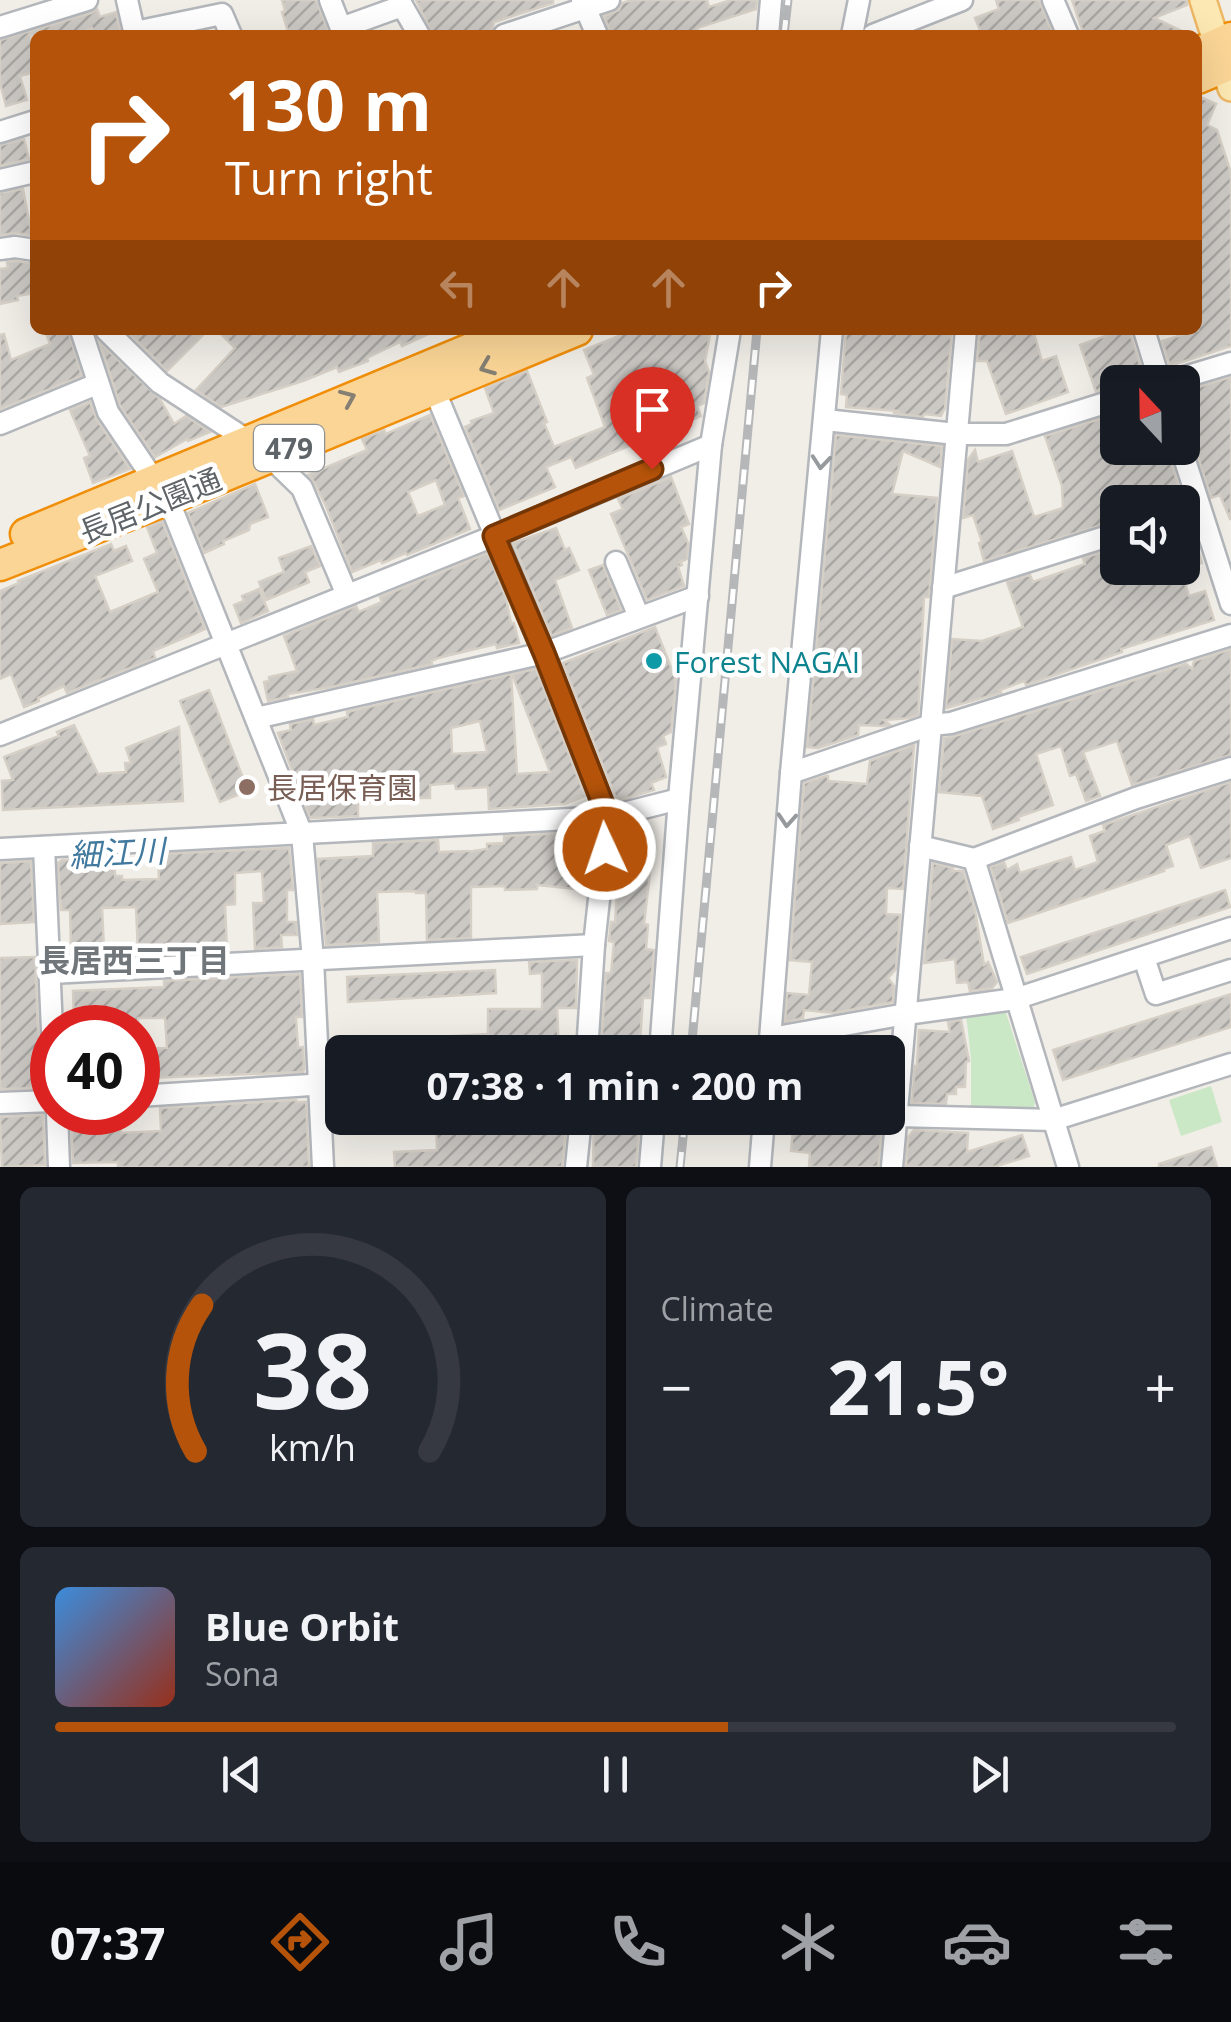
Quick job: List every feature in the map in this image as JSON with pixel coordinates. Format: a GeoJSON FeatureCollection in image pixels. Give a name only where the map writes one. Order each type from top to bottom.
{"type":"FeatureCollection","features":[{"type":"Feature","properties":{"kind":"highway","name":"長居公園通"},"geometry":{"type":"LineString","coordinates":[[429,377],[507,335]]}},
{"type":"Feature","properties":{"kind":"highway","name":"長居公園通"},"geometry":{"type":"LineString","coordinates":[[0,566],[161,489],[429,377],[561,335]]}},
{"type":"Feature","properties":{"kind":"highway","name":"長居公園通"},"geometry":{"type":"LineString","coordinates":[[0,544],[161,489]]}},
{"type":"Feature","properties":{"kind":"main road"},"geometry":{"type":"LineString","coordinates":[[1203,0],[1218,62]]}},
{"type":"Feature","properties":{"kind":"street"},"geometry":{"type":"LineString","coordinates":[[0,27],[86,0]]}},
{"type":"Feature","properties":{"kind":"street"},"geometry":{"type":"LineString","coordinates":[[128,0],[134,30]]}},
{"type":"Feature","properties":{"kind":"street"},"geometry":{"type":"LineString","coordinates":[[330,0],[341,28],[400,3],[416,30]]}},
{"type":"Feature","properties":{"kind":"street"},"geometry":{"type":"LineString","coordinates":[[517,30],[583,4],[608,0]]}},
{"type":"Feature","properties":{"kind":"street"},"geometry":{"type":"LineString","coordinates":[[768,30],[771,0]]}},
{"type":"Feature","properties":{"kind":"street"},"geometry":{"type":"LineString","coordinates":[[853,30],[859,0]]}},
{"type":"Feature","properties":{"kind":"street"},"geometry":{"type":"LineString","coordinates":[[886,30],[962,0]]}},
{"type":"Feature","properties":{"kind":"street"},"geometry":{"type":"LineString","coordinates":[[1054,0],[1066,30]]}},
{"type":"Feature","properties":{"kind":"street"},"geometry":{"type":"LineString","coordinates":[[583,4],[594,30]]}},
{"type":"Feature","properties":{"kind":"street"},"geometry":{"type":"LineString","coordinates":[[152,30],[222,14],[229,30]]}},
{"type":"Feature","properties":{"kind":"street"},"geometry":{"type":"LineString","coordinates":[[0,132],[30,123]]}},
{"type":"Feature","properties":{"kind":"street"},"geometry":{"type":"LineString","coordinates":[[0,180],[30,173]]}},
{"type":"Feature","properties":{"kind":"street"},"geometry":{"type":"LineString","coordinates":[[0,249],[30,249]]}},
{"type":"Feature","properties":{"kind":"street"},"geometry":{"type":"LineString","coordinates":[[82,335],[108,412],[161,489],[302,834],[313,960],[323,1167]]}},
{"type":"Feature","properties":{"kind":"street"},"geometry":{"type":"LineString","coordinates":[[111,335],[160,383],[258,448],[302,488],[347,595]]}},
{"type":"Feature","properties":{"kind":"street"},"geometry":{"type":"LineString","coordinates":[[661,1035],[711,445],[729,335]]}},
{"type":"Feature","properties":{"kind":"street"},"geometry":{"type":"LineString","coordinates":[[771,1035],[832,335]]}},
{"type":"Feature","properties":{"kind":"street"},"geometry":{"type":"LineString","coordinates":[[904,1035],[966,335]]}},
{"type":"Feature","properties":{"kind":"street"},"geometry":{"type":"LineString","coordinates":[[1146,335],[1155,365]]}},
{"type":"Feature","properties":{"kind":"street"},"geometry":{"type":"LineString","coordinates":[[1200,372],[1231,363]]}},
{"type":"Feature","properties":{"kind":"street"},"geometry":{"type":"LineString","coordinates":[[429,377],[608,817],[588,1035]]}},
{"type":"Feature","properties":{"kind":"street"},"geometry":{"type":"LineString","coordinates":[[0,424],[97,384]]}},
{"type":"Feature","properties":{"kind":"street"},"geometry":{"type":"LineString","coordinates":[[825,420],[956,434],[1006,434],[1100,404]]}},
{"type":"Feature","properties":{"kind":"street"},"geometry":{"type":"LineString","coordinates":[[0,735],[711,445]]}},
{"type":"Feature","properties":{"kind":"street"},"geometry":{"type":"LineString","coordinates":[[1200,531],[1231,604]]}},
{"type":"Feature","properties":{"kind":"street"},"geometry":{"type":"LineString","coordinates":[[943,588],[1100,539]]}},
{"type":"Feature","properties":{"kind":"street"},"geometry":{"type":"LineString","coordinates":[[616,562],[640,617]]}},
{"type":"Feature","properties":{"kind":"street"},"geometry":{"type":"LineString","coordinates":[[256,718],[544,653],[698,596]]}},
{"type":"Feature","properties":{"kind":"street"},"geometry":{"type":"LineString","coordinates":[[791,773],[931,724],[951,723],[1231,634]]}},
{"type":"Feature","properties":{"kind":"street"},"geometry":{"type":"LineString","coordinates":[[920,846],[974,860],[1136,798],[1231,768]]}},
{"type":"Feature","properties":{"kind":"street"},"geometry":{"type":"LineString","coordinates":[[0,849],[608,817],[679,799]]}},
{"type":"Feature","properties":{"kind":"street"},"geometry":{"type":"LineString","coordinates":[[44,847],[51,1005]]}},
{"type":"Feature","properties":{"kind":"street"},"geometry":{"type":"LineString","coordinates":[[974,860],[1068,1167]]}},
{"type":"Feature","properties":{"kind":"street"},"geometry":{"type":"LineString","coordinates":[[814,1035],[906,1014],[1014,998],[1231,928]]}},
{"type":"Feature","properties":{"kind":"street"},"geometry":{"type":"LineString","coordinates":[[50,972],[594,945]]}},
{"type":"Feature","properties":{"kind":"street"},"geometry":{"type":"LineString","coordinates":[[1144,958],[1156,994],[1231,970]]}},
{"type":"Feature","properties":{"kind":"street"},"geometry":{"type":"LineString","coordinates":[[905,1116],[1053,1120],[1231,1064]]}},
{"type":"Feature","properties":{"kind":"street"},"geometry":{"type":"LineString","coordinates":[[160,1095],[325,1084]]}},
{"type":"Feature","properties":{"kind":"street"},"geometry":{"type":"LineString","coordinates":[[0,1103],[30,1102]]}},
{"type":"Feature","properties":{"kind":"street"},"geometry":{"type":"LineString","coordinates":[[57,1135],[59,1167]]}},
{"type":"Feature","properties":{"kind":"street"},"geometry":{"type":"LineString","coordinates":[[576,1167],[579,1135]]}},
{"type":"Feature","properties":{"kind":"street"},"geometry":{"type":"LineString","coordinates":[[650,1167],[653,1135]]}},
{"type":"Feature","properties":{"kind":"street"},"geometry":{"type":"LineString","coordinates":[[760,1167],[763,1135]]}},
{"type":"Feature","properties":{"kind":"street"},"geometry":{"type":"LineString","coordinates":[[892,1167],[895,1135]]}},
{"type":"Feature","properties":{"kind":"green space"},"geometry":{"type":"Polygon","coordinates":[[[1005,1010],[1035,1102],[1033,1112],[971,1110],[966,1014],[1005,1010]]]}},
{"type":"Feature","properties":{"kind":"green space"},"geometry":{"type":"Polygon","coordinates":[[[1211,1086],[1222,1122],[1181,1136],[1169,1100],[1211,1086]]]}},
{"type":"Feature","properties":{"kind":"building"},"geometry":{"type":"Polygon","coordinates":[[[282,0],[316,0],[328,30],[287,30],[282,12],[282,0]]]}},
{"type":"Feature","properties":{"kind":"building"},"geometry":{"type":"Polygon","coordinates":[[[416,0],[553,0],[494,22],[492,30],[431,30],[416,0]]]}},
{"type":"Feature","properties":{"kind":"building"},"geometry":{"type":"Polygon","coordinates":[[[707,0],[709,7],[731,0],[757,0],[756,9],[698,30],[609,30],[604,16],[619,10],[622,3],[707,0]]]}},
{"type":"Feature","properties":{"kind":"building"},"geometry":{"type":"Polygon","coordinates":[[[996,0],[1039,0],[1051,30],[980,30],[975,18],[999,9],[996,0]]]}},
{"type":"Feature","properties":{"kind":"building"},"geometry":{"type":"Polygon","coordinates":[[[1072,0],[1187,0],[1187,5],[1154,18],[1179,30],[1082,30],[1072,0]]]}},
{"type":"Feature","properties":{"kind":"building"},"geometry":{"type":"Polygon","coordinates":[[[97,9],[100,17],[116,12],[120,30],[34,30],[97,9]]]}},
{"type":"Feature","properties":{"kind":"building"},"geometry":{"type":"Polygon","coordinates":[[[30,31],[30,73],[20,76],[27,100],[6,106],[0,83],[0,40],[30,31]]]}},
{"type":"Feature","properties":{"kind":"building"},"geometry":{"type":"Polygon","coordinates":[[[1202,98],[1216,104],[1207,125],[1217,130],[1231,173],[1231,346],[1170,365],[1162,341],[1182,335],[1202,335],[1202,98]]]}},
{"type":"Feature","properties":{"kind":"building"},"geometry":{"type":"Polygon","coordinates":[[[24,139],[29,159],[0,166],[0,145],[24,139]]]}},
{"type":"Feature","properties":{"kind":"building"},"geometry":{"type":"Polygon","coordinates":[[[23,189],[30,235],[0,235],[0,193],[23,189]]]}},
{"type":"Feature","properties":{"kind":"building"},"geometry":{"type":"Polygon","coordinates":[[[7,262],[30,263],[30,294],[0,304],[0,269],[8,268],[7,262]]]}},
{"type":"Feature","properties":{"kind":"building"},"geometry":{"type":"Polygon","coordinates":[[[4,334],[11,360],[50,344],[47,335],[70,335],[82,376],[0,409],[0,335],[4,334]]]}},
{"type":"Feature","properties":{"kind":"building"},"geometry":{"type":"Polygon","coordinates":[[[131,335],[203,335],[167,371],[131,335]]]}},
{"type":"Feature","properties":{"kind":"building"},"geometry":{"type":"Polygon","coordinates":[[[222,335],[426,335],[402,346],[400,342],[339,372],[337,367],[221,407],[196,390],[235,348],[222,335]]]}},
{"type":"Feature","properties":{"kind":"building"},"geometry":{"type":"Polygon","coordinates":[[[710,335],[704,403],[697,406],[701,416],[576,468],[571,457],[546,467],[555,487],[499,510],[465,427],[494,413],[485,388],[527,371],[554,447],[605,427],[587,378],[594,375],[584,350],[619,336],[710,335]]]}},
{"type":"Feature","properties":{"kind":"building"},"geometry":{"type":"Polygon","coordinates":[[[846,335],[952,335],[941,416],[846,407],[847,395],[841,394],[846,335]]]}},
{"type":"Feature","properties":{"kind":"building"},"geometry":{"type":"Polygon","coordinates":[[[980,335],[1034,335],[1042,361],[1056,356],[1068,392],[1006,414],[987,361],[977,361],[980,335]]]}},
{"type":"Feature","properties":{"kind":"building"},"geometry":{"type":"Polygon","coordinates":[[[1108,335],[1131,335],[1140,365],[1100,365],[1100,391],[1096,392],[1080,345],[1108,335]]]}},
{"type":"Feature","properties":{"kind":"building"},"geometry":{"type":"Polygon","coordinates":[[[100,343],[160,399],[174,424],[186,416],[210,432],[187,439],[155,457],[120,406],[100,343]]]}},
{"type":"Feature","properties":{"kind":"building"},"geometry":{"type":"Polygon","coordinates":[[[1231,377],[1231,519],[1220,495],[1211,498],[1200,463],[1200,386],[1231,377]]]}},
{"type":"Feature","properties":{"kind":"building"},"geometry":{"type":"Polygon","coordinates":[[[90,402],[97,420],[130,469],[93,483],[84,458],[90,456],[70,410],[90,402]]]}},
{"type":"Feature","properties":{"kind":"building"},"geometry":{"type":"Polygon","coordinates":[[[430,415],[464,496],[458,498],[470,529],[352,572],[326,506],[308,475],[367,450],[362,439],[384,430],[386,434],[430,415]],[[436,480],[408,492],[418,516],[445,505],[436,480]]]}},
{"type":"Feature","properties":{"kind":"building"},"geometry":{"type":"Polygon","coordinates":[[[1100,419],[1100,465],[1172,465],[1178,485],[1100,485],[1100,526],[984,561],[973,515],[963,518],[968,460],[975,450],[978,462],[1012,451],[1034,517],[1063,508],[1062,486],[1045,436],[1100,419]]]}},
{"type":"Feature","properties":{"kind":"building"},"geometry":{"type":"Polygon","coordinates":[[[836,435],[942,446],[940,467],[903,451],[892,494],[937,498],[929,597],[924,597],[918,715],[884,720],[890,725],[859,725],[858,735],[818,748],[807,747],[836,435]]]}},
{"type":"Feature","properties":{"kind":"building"},"geometry":{"type":"Polygon","coordinates":[[[671,477],[689,524],[681,527],[688,543],[687,559],[678,567],[684,586],[647,600],[611,514],[623,509],[618,499],[671,477]]]}},
{"type":"Feature","properties":{"kind":"building"},"geometry":{"type":"Polygon","coordinates":[[[255,484],[268,517],[204,553],[188,513],[255,484]]]}},
{"type":"Feature","properties":{"kind":"building"},"geometry":{"type":"Polygon","coordinates":[[[162,521],[205,629],[153,651],[155,658],[67,693],[64,686],[24,707],[11,674],[0,679],[0,591],[111,544],[114,551],[126,546],[132,561],[95,576],[110,612],[158,592],[144,559],[157,553],[147,527],[162,521]]]}},
{"type":"Feature","properties":{"kind":"building"},"geometry":{"type":"Polygon","coordinates":[[[556,528],[579,570],[555,580],[572,628],[552,636],[513,543],[556,528]]]}},
{"type":"Feature","properties":{"kind":"building"},"geometry":{"type":"Polygon","coordinates":[[[311,546],[320,566],[305,572],[309,582],[266,600],[259,582],[284,572],[279,558],[311,546]]]}},
{"type":"Feature","properties":{"kind":"building"},"geometry":{"type":"Polygon","coordinates":[[[488,553],[519,643],[497,648],[496,644],[438,658],[432,664],[268,701],[264,682],[269,677],[297,671],[284,636],[356,606],[359,612],[382,602],[380,597],[488,553]]]}},
{"type":"Feature","properties":{"kind":"building"},"geometry":{"type":"Polygon","coordinates":[[[1100,553],[1100,585],[1185,585],[1189,596],[1205,591],[1214,620],[1026,685],[1024,681],[1000,690],[1001,693],[946,708],[952,639],[982,641],[1023,627],[1007,582],[1030,575],[1033,582],[1085,564],[1083,558],[1100,553]]]}},
{"type":"Feature","properties":{"kind":"building"},"geometry":{"type":"Polygon","coordinates":[[[603,565],[621,610],[607,615],[589,570],[603,565]]]}},
{"type":"Feature","properties":{"kind":"building"},"geometry":{"type":"Polygon","coordinates":[[[259,589],[268,611],[241,623],[234,605],[244,601],[242,596],[259,589]]]}},
{"type":"Feature","properties":{"kind":"building"},"geometry":{"type":"Polygon","coordinates":[[[655,627],[676,680],[671,732],[663,736],[666,744],[657,747],[666,777],[651,783],[654,790],[620,800],[615,796],[563,663],[655,627]]]}},
{"type":"Feature","properties":{"kind":"building"},"geometry":{"type":"Polygon","coordinates":[[[1231,649],[1231,755],[1132,785],[1117,741],[1083,752],[1100,796],[1086,801],[1076,774],[1070,776],[1061,746],[1036,754],[1053,805],[993,829],[982,796],[939,792],[944,738],[1186,664],[1192,669],[1194,661],[1231,649]]]}},
{"type":"Feature","properties":{"kind":"building"},"geometry":{"type":"Polygon","coordinates":[[[536,669],[585,796],[565,804],[489,809],[488,787],[456,789],[455,783],[430,785],[430,798],[358,802],[358,816],[310,818],[278,733],[291,730],[290,724],[313,719],[314,725],[348,717],[347,712],[511,674],[517,774],[550,772],[512,674],[536,669]],[[480,721],[451,728],[452,754],[487,752],[480,721]]]}},
{"type":"Feature","properties":{"kind":"building"},"geometry":{"type":"Polygon","coordinates":[[[209,690],[248,791],[220,802],[180,701],[209,690]]]}},
{"type":"Feature","properties":{"kind":"building"},"geometry":{"type":"Polygon","coordinates":[[[74,725],[98,774],[126,772],[125,763],[131,763],[126,748],[179,727],[183,801],[3,810],[2,781],[13,780],[4,757],[59,736],[57,732],[74,725]]]}},
{"type":"Feature","properties":{"kind":"building"},"geometry":{"type":"Polygon","coordinates":[[[914,745],[903,889],[887,888],[886,914],[900,915],[896,969],[888,978],[894,986],[893,1002],[834,1013],[804,1010],[803,1018],[785,1022],[787,993],[809,995],[812,962],[790,960],[804,783],[828,776],[828,781],[867,784],[870,761],[914,745]]]}},
{"type":"Feature","properties":{"kind":"building"},"geometry":{"type":"Polygon","coordinates":[[[1231,782],[1231,858],[1201,868],[1190,836],[1166,845],[1173,866],[1164,871],[1008,923],[991,867],[1004,862],[1007,870],[1017,864],[1020,873],[1071,857],[1075,870],[1098,862],[1090,836],[1105,831],[1103,825],[1231,782]]]}},
{"type":"Feature","properties":{"kind":"building"},"geometry":{"type":"Polygon","coordinates":[[[648,828],[651,864],[644,924],[648,925],[646,949],[654,950],[650,998],[643,998],[640,1035],[602,1035],[606,973],[611,973],[614,942],[609,941],[611,922],[615,922],[620,831],[648,828]]]}},
{"type":"Feature","properties":{"kind":"building"},"geometry":{"type":"Polygon","coordinates":[[[593,832],[588,870],[578,869],[575,889],[537,885],[537,889],[505,890],[505,886],[471,887],[471,938],[427,940],[426,893],[377,892],[379,942],[326,945],[318,859],[373,856],[373,843],[438,840],[439,852],[473,851],[487,849],[487,844],[504,843],[504,836],[593,832]]]}},
{"type":"Feature","properties":{"kind":"building"},"geometry":{"type":"Polygon","coordinates":[[[289,848],[293,890],[287,890],[287,922],[296,922],[297,935],[281,935],[282,947],[255,949],[253,903],[264,903],[262,871],[235,873],[235,904],[225,905],[227,950],[138,952],[136,907],[102,908],[104,949],[71,947],[70,910],[61,910],[58,863],[62,860],[114,857],[115,876],[122,876],[122,880],[159,879],[158,854],[289,848]]]}},
{"type":"Feature","properties":{"kind":"building"},"geometry":{"type":"Polygon","coordinates":[[[31,861],[34,922],[0,924],[0,863],[31,861]]]}},
{"type":"Feature","properties":{"kind":"building"},"geometry":{"type":"Polygon","coordinates":[[[933,863],[963,871],[975,910],[984,965],[988,962],[997,982],[992,988],[970,991],[968,982],[957,983],[955,959],[924,963],[933,863]]]}},
{"type":"Feature","properties":{"kind":"building"},"geometry":{"type":"Polygon","coordinates":[[[1225,890],[1230,907],[1027,974],[1021,957],[1225,890]]]}},
{"type":"Feature","properties":{"kind":"building"},"geometry":{"type":"Polygon","coordinates":[[[35,957],[37,1005],[30,1005],[30,1088],[0,1089],[0,958],[35,957]]]}},
{"type":"Feature","properties":{"kind":"building"},"geometry":{"type":"Polygon","coordinates":[[[577,960],[576,1008],[557,1008],[558,1035],[470,1035],[488,1034],[488,1009],[542,1009],[542,973],[530,974],[529,962],[577,960]]]}},
{"type":"Feature","properties":{"kind":"building"},"geometry":{"type":"Polygon","coordinates":[[[495,970],[496,993],[348,1002],[347,977],[495,970]]]}},
{"type":"Feature","properties":{"kind":"building"},"geometry":{"type":"Polygon","coordinates":[[[300,974],[302,1017],[296,1017],[298,1048],[303,1047],[303,1072],[160,1078],[160,1048],[167,1048],[160,1005],[73,1005],[73,991],[164,987],[164,981],[300,974]]]}},
{"type":"Feature","properties":{"kind":"building"},"geometry":{"type":"Polygon","coordinates":[[[1231,994],[1231,1027],[1063,1080],[1053,1050],[1231,994]]]}},
{"type":"Feature","properties":{"kind":"building"},"geometry":{"type":"Polygon","coordinates":[[[961,1020],[969,1061],[965,1087],[956,1087],[956,1094],[947,1094],[946,1104],[912,1103],[919,1030],[950,1032],[948,1022],[961,1020]]]}},
{"type":"Feature","properties":{"kind":"building"},"geometry":{"type":"Polygon","coordinates":[[[306,1102],[309,1167],[118,1167],[118,1162],[73,1163],[72,1135],[160,1135],[160,1108],[306,1102]]]}},
{"type":"Feature","properties":{"kind":"building"},"geometry":{"type":"Polygon","coordinates":[[[30,1116],[30,1135],[44,1135],[45,1165],[2,1167],[0,1117],[30,1116]]]}},
{"type":"Feature","properties":{"kind":"building"},"geometry":{"type":"Polygon","coordinates":[[[914,1130],[968,1133],[967,1152],[1022,1135],[1029,1156],[994,1167],[906,1167],[908,1137],[914,1130]]]}},
{"type":"Feature","properties":{"kind":"building"},"geometry":{"type":"Polygon","coordinates":[[[437,1135],[565,1135],[562,1167],[395,1167],[394,1152],[437,1150],[437,1135]]]}},
{"type":"Feature","properties":{"kind":"building"},"geometry":{"type":"Polygon","coordinates":[[[594,1135],[639,1135],[636,1167],[593,1167],[594,1135]]]}},
{"type":"Feature","properties":{"kind":"building"},"geometry":{"type":"Polygon","coordinates":[[[792,1135],[881,1135],[878,1167],[809,1167],[810,1153],[791,1151],[792,1135]]]}},
{"type":"Feature","properties":{"kind":"building"},"geometry":{"type":"Polygon","coordinates":[[[1211,1147],[1217,1167],[1159,1167],[1159,1164],[1211,1147]]]}},
{"type":"Feature","properties":{"kind":"railway"},"geometry":{"type":"LineString","coordinates":[[785,30],[788,0]]}},
{"type":"Feature","properties":{"kind":"railway"},"geometry":{"type":"LineString","coordinates":[[693,1035],[757,335]]}},
{"type":"Feature","properties":{"kind":"railway"},"geometry":{"type":"LineString","coordinates":[[680,1167],[683,1135]]}},
{"type":"Feature","properties":{"kind":"place","name":"Forest NAGAI"},"geometry":{"type":"Point","coordinates":[654,661]}},
{"type":"Feature","properties":{"kind":"place","name":"長居保育園"},"geometry":{"type":"Point","coordinates":[247,787]}},
{"type":"Feature","properties":{"kind":"district","name":"長居西三丁目"},"geometry":{"type":"Point","coordinates":[134,959]}},
{"type":"Feature","properties":{"kind":"route"},"geometry":{"type":"LineString","coordinates":[[605,849],[608,817],[494,536],[652,469]]}},
{"type":"Feature","properties":{"kind":"water label","name":"細江川"},"geometry":{"type":"Point","coordinates":[117,852]}}]}
